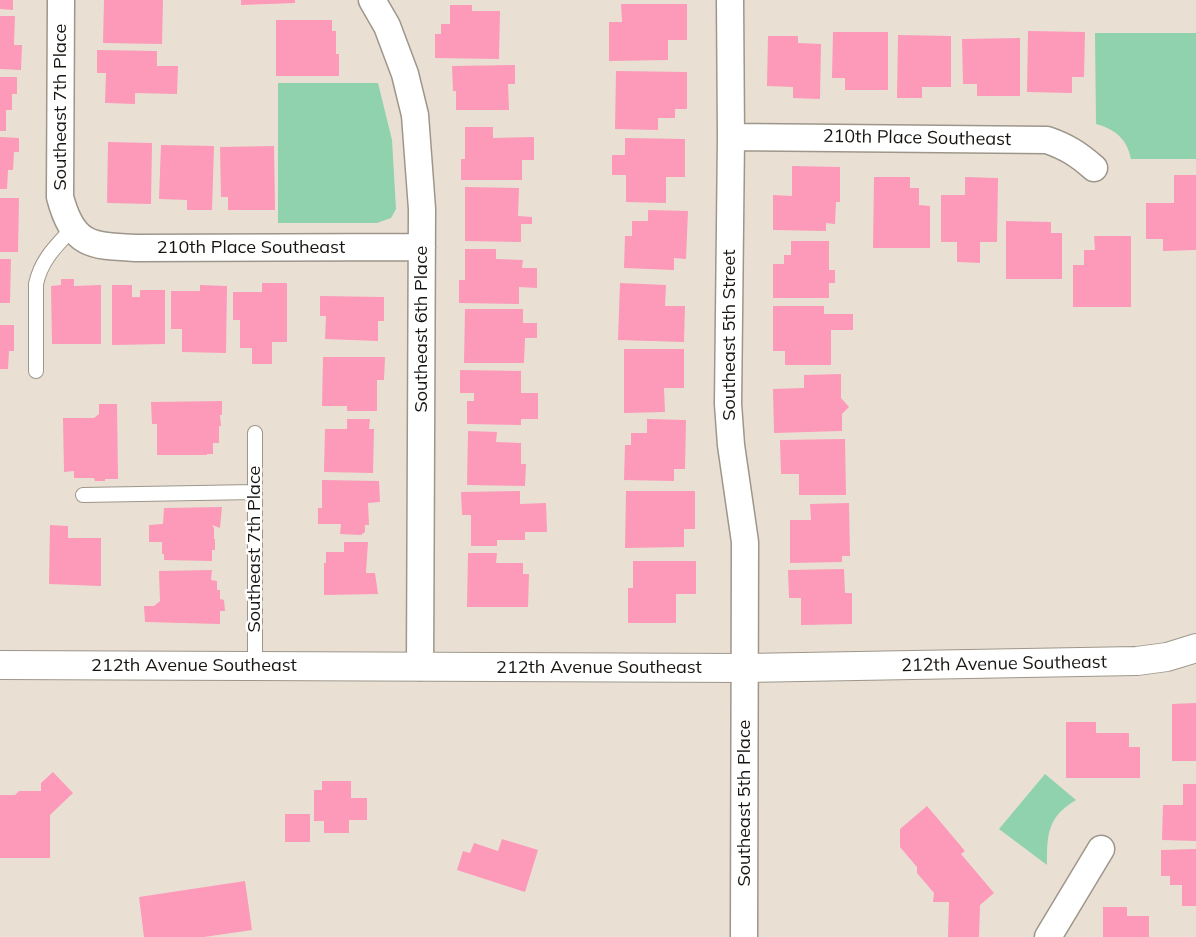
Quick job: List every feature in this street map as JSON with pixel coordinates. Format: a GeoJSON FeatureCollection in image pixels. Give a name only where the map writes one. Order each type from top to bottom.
{"type":"FeatureCollection","features":[{"type":"Feature","properties":{"kind":"street","name":"Southeast 7th Place"},"geometry":{"type":"LineString","coordinates":[[61,0],[60,197],[65,215],[76,233]]}},
{"type":"Feature","properties":{"kind":"street","name":"Southeast 6th Place"},"geometry":{"type":"LineString","coordinates":[[372,0],[386,26],[405,74],[415,115],[422,209],[420,667]]}},
{"type":"Feature","properties":{"kind":"street","name":"Southeast 5th Street"},"geometry":{"type":"LineString","coordinates":[[730,0],[731,137],[728,404],[731,445],[745,542],[745,668]]}},
{"type":"Feature","properties":{"kind":"street","name":"210th Place Southeast"},"geometry":{"type":"LineString","coordinates":[[731,137],[1047,140],[1067,147],[1094,168]]}},
{"type":"Feature","properties":{"kind":"street","name":"210th Place Southeast"},"geometry":{"type":"LineString","coordinates":[[76,233],[93,244],[137,248],[422,248]]}},
{"type":"Feature","properties":{"kind":"street","name":"212th Avenue Southeast"},"geometry":{"type":"LineString","coordinates":[[0,665],[745,668],[1137,661],[1167,656],[1196,648]]}},
{"type":"Feature","properties":{"kind":"street","name":"Southeast 5th Place"},"geometry":{"type":"LineString","coordinates":[[744,937],[745,668]]}},
{"type":"Feature","properties":{"kind":"street"},"geometry":{"type":"LineString","coordinates":[[1048,937],[1101,849]]}},
{"type":"Feature","properties":{"kind":"lane"},"geometry":{"type":"LineString","coordinates":[[36,371],[36,284],[39,271],[46,258],[76,233]]}},
{"type":"Feature","properties":{"kind":"lane","name":"Southeast 7th Place"},"geometry":{"type":"LineString","coordinates":[[255,433],[255,666]]}},
{"type":"Feature","properties":{"kind":"lane"},"geometry":{"type":"LineString","coordinates":[[83,495],[255,492]]}},
{"type":"Feature","properties":{"kind":"green space"},"geometry":{"type":"Polygon","coordinates":[[[1095,33],[1196,33],[1196,159],[1131,159],[1126,145],[1119,136],[1096,124],[1095,33]]]}},
{"type":"Feature","properties":{"kind":"green space"},"geometry":{"type":"Polygon","coordinates":[[[278,83],[378,83],[392,140],[396,209],[391,218],[377,223],[278,223],[278,83]]]}},
{"type":"Feature","properties":{"kind":"green space"},"geometry":{"type":"Polygon","coordinates":[[[1045,774],[1076,800],[1066,806],[1054,820],[1047,845],[1047,865],[999,829],[1045,774]]]}},
{"type":"Feature","properties":{"kind":"building"},"geometry":{"type":"Polygon","coordinates":[[[0,0],[13,0],[13,10],[0,9],[0,0]]]}},
{"type":"Feature","properties":{"kind":"building"},"geometry":{"type":"Polygon","coordinates":[[[104,0],[163,0],[162,44],[103,43],[104,0]]]}},
{"type":"Feature","properties":{"kind":"building"},"geometry":{"type":"Polygon","coordinates":[[[241,0],[295,0],[295,3],[241,5],[241,0]]]}},
{"type":"Feature","properties":{"kind":"building"},"geometry":{"type":"Polygon","coordinates":[[[621,4],[687,4],[687,40],[668,40],[668,60],[609,61],[609,22],[622,22],[621,4]]]}},
{"type":"Feature","properties":{"kind":"building"},"geometry":{"type":"Polygon","coordinates":[[[450,5],[472,5],[472,11],[500,11],[499,59],[435,58],[435,34],[441,34],[441,24],[450,24],[450,5]]]}},
{"type":"Feature","properties":{"kind":"building"},"geometry":{"type":"Polygon","coordinates":[[[0,16],[15,16],[14,45],[22,45],[21,70],[0,69],[0,16]]]}},
{"type":"Feature","properties":{"kind":"building"},"geometry":{"type":"Polygon","coordinates":[[[276,20],[332,20],[332,31],[336,31],[336,54],[339,54],[339,76],[276,76],[276,20]]]}},
{"type":"Feature","properties":{"kind":"building"},"geometry":{"type":"Polygon","coordinates":[[[1028,31],[1085,32],[1084,77],[1072,77],[1072,93],[1027,92],[1028,31]]]}},
{"type":"Feature","properties":{"kind":"building"},"geometry":{"type":"Polygon","coordinates":[[[833,32],[888,32],[888,90],[845,90],[845,78],[832,78],[833,32]]]}},
{"type":"Feature","properties":{"kind":"building"},"geometry":{"type":"Polygon","coordinates":[[[898,35],[951,36],[951,87],[922,87],[922,98],[897,98],[898,35]]]}},
{"type":"Feature","properties":{"kind":"building"},"geometry":{"type":"Polygon","coordinates":[[[768,36],[798,36],[798,43],[821,44],[820,99],[793,98],[793,87],[767,86],[768,36]]]}},
{"type":"Feature","properties":{"kind":"building"},"geometry":{"type":"Polygon","coordinates":[[[1020,38],[1020,96],[977,96],[977,84],[963,84],[962,39],[1020,38]]]}},
{"type":"Feature","properties":{"kind":"building"},"geometry":{"type":"Polygon","coordinates":[[[97,50],[157,51],[157,66],[178,66],[177,94],[135,93],[135,104],[105,103],[106,73],[97,73],[97,50]]]}},
{"type":"Feature","properties":{"kind":"building"},"geometry":{"type":"Polygon","coordinates":[[[515,65],[515,84],[508,84],[509,110],[456,110],[456,91],[453,91],[452,66],[515,65]]]}},
{"type":"Feature","properties":{"kind":"building"},"geometry":{"type":"Polygon","coordinates":[[[616,71],[687,72],[687,109],[675,109],[675,118],[658,118],[658,130],[615,129],[616,71]]]}},
{"type":"Feature","properties":{"kind":"building"},"geometry":{"type":"Polygon","coordinates":[[[0,77],[17,77],[17,94],[12,94],[12,110],[6,110],[6,131],[0,131],[0,77]]]}},
{"type":"Feature","properties":{"kind":"building"},"geometry":{"type":"Polygon","coordinates":[[[465,127],[493,127],[493,138],[534,137],[534,160],[522,160],[522,180],[461,180],[461,159],[465,159],[465,127]]]}},
{"type":"Feature","properties":{"kind":"building"},"geometry":{"type":"Polygon","coordinates":[[[0,137],[19,138],[19,152],[14,152],[13,170],[8,170],[7,189],[0,189],[0,137]]]}},
{"type":"Feature","properties":{"kind":"building"},"geometry":{"type":"Polygon","coordinates":[[[625,138],[685,139],[685,177],[666,177],[666,203],[626,202],[626,175],[612,175],[612,155],[625,155],[625,138]]]}},
{"type":"Feature","properties":{"kind":"building"},"geometry":{"type":"Polygon","coordinates":[[[108,142],[152,143],[151,204],[107,203],[108,142]]]}},
{"type":"Feature","properties":{"kind":"building"},"geometry":{"type":"Polygon","coordinates":[[[161,145],[214,146],[212,210],[187,210],[187,200],[159,199],[161,145]]]}},
{"type":"Feature","properties":{"kind":"building"},"geometry":{"type":"Polygon","coordinates":[[[274,146],[275,210],[228,210],[228,197],[221,197],[220,147],[274,146]]]}},
{"type":"Feature","properties":{"kind":"building"},"geometry":{"type":"Polygon","coordinates":[[[792,166],[840,167],[840,202],[836,202],[835,224],[826,223],[826,231],[773,230],[773,195],[792,196],[792,166]]]}},
{"type":"Feature","properties":{"kind":"building"},"geometry":{"type":"Polygon","coordinates":[[[1174,175],[1196,175],[1196,250],[1163,251],[1163,239],[1146,239],[1146,203],[1174,203],[1174,175]]]}},
{"type":"Feature","properties":{"kind":"building"},"geometry":{"type":"Polygon","coordinates":[[[874,177],[910,177],[910,188],[919,188],[919,205],[930,206],[930,248],[873,248],[874,177]]]}},
{"type":"Feature","properties":{"kind":"building"},"geometry":{"type":"Polygon","coordinates":[[[965,177],[998,178],[997,242],[980,242],[980,263],[957,262],[957,242],[941,242],[941,195],[965,195],[965,177]]]}},
{"type":"Feature","properties":{"kind":"building"},"geometry":{"type":"Polygon","coordinates":[[[465,187],[519,188],[518,216],[532,217],[532,224],[521,224],[521,242],[465,241],[465,187]]]}},
{"type":"Feature","properties":{"kind":"building"},"geometry":{"type":"Polygon","coordinates":[[[0,198],[19,198],[18,252],[0,252],[0,198]]]}},
{"type":"Feature","properties":{"kind":"building"},"geometry":{"type":"Polygon","coordinates":[[[648,210],[688,211],[686,259],[674,258],[674,270],[624,268],[625,236],[632,236],[632,221],[648,221],[648,210]]]}},
{"type":"Feature","properties":{"kind":"building"},"geometry":{"type":"Polygon","coordinates":[[[1006,221],[1051,222],[1051,233],[1062,233],[1062,279],[1006,279],[1006,221]]]}},
{"type":"Feature","properties":{"kind":"building"},"geometry":{"type":"Polygon","coordinates":[[[1094,236],[1131,236],[1131,307],[1073,307],[1073,265],[1084,265],[1084,250],[1095,250],[1094,236]]]}},
{"type":"Feature","properties":{"kind":"building"},"geometry":{"type":"Polygon","coordinates":[[[791,241],[829,241],[829,270],[835,270],[835,283],[829,283],[829,298],[773,298],[773,264],[784,264],[784,255],[791,255],[791,241]]]}},
{"type":"Feature","properties":{"kind":"building"},"geometry":{"type":"Polygon","coordinates":[[[465,249],[496,249],[496,259],[523,260],[522,268],[537,268],[537,288],[519,287],[519,304],[459,303],[459,280],[465,280],[465,249]]]}},
{"type":"Feature","properties":{"kind":"building"},"geometry":{"type":"Polygon","coordinates":[[[0,259],[11,259],[10,303],[0,303],[0,259]]]}},
{"type":"Feature","properties":{"kind":"building"},"geometry":{"type":"Polygon","coordinates":[[[61,279],[74,279],[74,286],[101,285],[101,344],[52,344],[51,286],[61,285],[61,279]]]}},
{"type":"Feature","properties":{"kind":"building"},"geometry":{"type":"Polygon","coordinates":[[[262,283],[287,283],[287,342],[272,342],[272,364],[252,364],[252,348],[240,348],[240,320],[233,320],[233,292],[262,292],[262,283]]]}},
{"type":"Feature","properties":{"kind":"building"},"geometry":{"type":"Polygon","coordinates":[[[620,283],[666,285],[665,306],[685,306],[684,342],[618,340],[620,283]]]}},
{"type":"Feature","properties":{"kind":"building"},"geometry":{"type":"Polygon","coordinates":[[[112,285],[132,285],[132,297],[140,297],[140,290],[165,290],[165,344],[112,345],[112,285]]]}},
{"type":"Feature","properties":{"kind":"building"},"geometry":{"type":"Polygon","coordinates":[[[200,285],[227,286],[226,353],[182,352],[182,329],[171,329],[171,291],[200,291],[200,285]]]}},
{"type":"Feature","properties":{"kind":"building"},"geometry":{"type":"Polygon","coordinates":[[[320,296],[384,297],[384,321],[378,321],[378,341],[325,339],[326,316],[320,316],[320,296]]]}},
{"type":"Feature","properties":{"kind":"building"},"geometry":{"type":"Polygon","coordinates":[[[773,306],[824,306],[824,314],[853,314],[853,330],[831,330],[831,365],[785,365],[785,351],[773,351],[773,306]]]}},
{"type":"Feature","properties":{"kind":"building"},"geometry":{"type":"Polygon","coordinates":[[[465,309],[523,309],[523,323],[537,323],[537,338],[525,338],[524,363],[464,363],[465,309]]]}},
{"type":"Feature","properties":{"kind":"building"},"geometry":{"type":"Polygon","coordinates":[[[0,325],[14,325],[14,351],[9,351],[8,369],[0,369],[0,325]]]}},
{"type":"Feature","properties":{"kind":"building"},"geometry":{"type":"Polygon","coordinates":[[[624,349],[684,349],[684,388],[664,388],[665,412],[624,413],[624,349]]]}},
{"type":"Feature","properties":{"kind":"building"},"geometry":{"type":"Polygon","coordinates":[[[323,357],[385,357],[384,380],[377,380],[377,411],[347,411],[347,406],[322,406],[323,357]]]}},
{"type":"Feature","properties":{"kind":"building"},"geometry":{"type":"Polygon","coordinates":[[[460,370],[521,371],[521,393],[538,393],[538,419],[521,419],[521,425],[467,424],[467,401],[474,401],[474,393],[460,393],[460,370]]]}},
{"type":"Feature","properties":{"kind":"building"},"geometry":{"type":"Polygon","coordinates":[[[841,374],[841,398],[849,407],[842,414],[842,431],[774,433],[773,389],[804,388],[804,375],[841,374]]]}},
{"type":"Feature","properties":{"kind":"building"},"geometry":{"type":"Polygon","coordinates":[[[222,401],[219,443],[213,443],[213,454],[157,455],[157,424],[152,424],[151,402],[222,401]]]}},
{"type":"Feature","properties":{"kind":"building"},"geometry":{"type":"Polygon","coordinates":[[[99,404],[117,404],[118,479],[95,481],[94,478],[74,478],[74,471],[64,472],[63,418],[94,418],[99,414],[99,404]]]}},
{"type":"Feature","properties":{"kind":"building"},"geometry":{"type":"Polygon","coordinates":[[[347,419],[370,419],[369,429],[374,429],[373,473],[324,472],[325,429],[347,429],[347,419]]]}},
{"type":"Feature","properties":{"kind":"building"},"geometry":{"type":"Polygon","coordinates":[[[647,419],[686,420],[685,469],[674,469],[674,481],[624,480],[625,445],[631,445],[631,433],[647,433],[647,419]]]}},
{"type":"Feature","properties":{"kind":"building"},"geometry":{"type":"Polygon","coordinates":[[[468,431],[497,432],[496,442],[521,443],[521,464],[526,464],[525,486],[467,485],[468,431]]]}},
{"type":"Feature","properties":{"kind":"building"},"geometry":{"type":"Polygon","coordinates":[[[845,439],[846,495],[799,495],[799,474],[781,474],[780,440],[845,439]]]}},
{"type":"Feature","properties":{"kind":"building"},"geometry":{"type":"Polygon","coordinates":[[[322,480],[379,481],[380,502],[368,503],[369,525],[365,525],[365,532],[361,535],[340,534],[341,524],[318,524],[318,508],[322,508],[322,480]]]}},
{"type":"Feature","properties":{"kind":"building"},"geometry":{"type":"Polygon","coordinates":[[[520,491],[520,504],[546,503],[547,532],[525,532],[525,540],[497,540],[497,546],[471,546],[471,515],[462,515],[461,492],[520,491]]]}},
{"type":"Feature","properties":{"kind":"building"},"geometry":{"type":"Polygon","coordinates":[[[626,491],[695,491],[695,529],[684,529],[684,547],[625,548],[626,491]]]}},
{"type":"Feature","properties":{"kind":"building"},"geometry":{"type":"Polygon","coordinates":[[[849,503],[850,556],[842,556],[842,562],[790,563],[790,520],[811,520],[810,504],[849,503]]]}},
{"type":"Feature","properties":{"kind":"building"},"geometry":{"type":"Polygon","coordinates":[[[222,507],[220,528],[212,525],[214,528],[215,550],[212,550],[212,561],[164,560],[162,542],[149,542],[149,525],[163,524],[164,508],[222,507]]]}},
{"type":"Feature","properties":{"kind":"building"},"geometry":{"type":"Polygon","coordinates":[[[50,525],[68,526],[68,538],[101,538],[101,586],[49,584],[50,525]]]}},
{"type":"Feature","properties":{"kind":"building"},"geometry":{"type":"Polygon","coordinates":[[[344,542],[368,542],[366,573],[375,573],[378,594],[324,595],[326,552],[344,552],[344,542]]]}},
{"type":"Feature","properties":{"kind":"building"},"geometry":{"type":"Polygon","coordinates":[[[468,553],[497,553],[496,563],[523,563],[523,574],[529,574],[528,607],[467,607],[468,553]]]}},
{"type":"Feature","properties":{"kind":"building"},"geometry":{"type":"Polygon","coordinates":[[[633,561],[696,561],[696,594],[676,594],[676,623],[628,623],[628,588],[633,588],[633,561]]]}},
{"type":"Feature","properties":{"kind":"building"},"geometry":{"type":"Polygon","coordinates":[[[844,569],[845,593],[852,593],[852,624],[801,625],[801,598],[789,598],[788,570],[844,569]]]}},
{"type":"Feature","properties":{"kind":"building"},"geometry":{"type":"Polygon","coordinates":[[[212,570],[211,580],[217,581],[220,599],[224,600],[225,611],[220,611],[220,624],[145,622],[144,606],[154,606],[160,601],[159,571],[212,570]]]}},
{"type":"Feature","properties":{"kind":"building"},"geometry":{"type":"Polygon","coordinates":[[[1196,703],[1196,761],[1172,761],[1172,704],[1196,703]]]}},
{"type":"Feature","properties":{"kind":"building"},"geometry":{"type":"Polygon","coordinates":[[[1066,722],[1096,722],[1096,733],[1129,733],[1129,747],[1140,747],[1140,778],[1066,778],[1066,722]]]}},
{"type":"Feature","properties":{"kind":"building"},"geometry":{"type":"Polygon","coordinates":[[[53,772],[73,793],[50,815],[50,858],[0,858],[0,795],[15,795],[19,791],[41,791],[41,783],[53,772]]]}},
{"type":"Feature","properties":{"kind":"building"},"geometry":{"type":"Polygon","coordinates":[[[322,781],[351,781],[351,798],[367,798],[367,820],[349,820],[349,833],[324,833],[324,821],[314,821],[314,790],[322,790],[322,781]]]}},
{"type":"Feature","properties":{"kind":"building"},"geometry":{"type":"Polygon","coordinates":[[[1183,784],[1196,784],[1196,841],[1162,840],[1163,805],[1183,805],[1183,784]]]}},
{"type":"Feature","properties":{"kind":"building"},"geometry":{"type":"Polygon","coordinates":[[[927,806],[965,851],[961,854],[994,893],[980,905],[979,937],[948,937],[949,902],[933,902],[934,893],[917,873],[917,867],[900,847],[900,829],[927,806]]]}},
{"type":"Feature","properties":{"kind":"building"},"geometry":{"type":"Polygon","coordinates":[[[285,814],[310,814],[310,842],[285,842],[285,814]]]}},
{"type":"Feature","properties":{"kind":"building"},"geometry":{"type":"Polygon","coordinates":[[[502,839],[538,850],[525,892],[457,870],[463,851],[470,853],[474,843],[498,851],[502,839]]]}},
{"type":"Feature","properties":{"kind":"building"},"geometry":{"type":"Polygon","coordinates":[[[1196,849],[1196,906],[1182,906],[1182,885],[1170,885],[1170,876],[1161,876],[1161,850],[1196,849]]]}},
{"type":"Feature","properties":{"kind":"building"},"geometry":{"type":"Polygon","coordinates":[[[245,881],[252,930],[204,937],[144,937],[139,897],[245,881]]]}},
{"type":"Feature","properties":{"kind":"building"},"geometry":{"type":"Polygon","coordinates":[[[1103,907],[1127,907],[1127,916],[1149,916],[1149,937],[1103,937],[1103,907]]]}}]}
